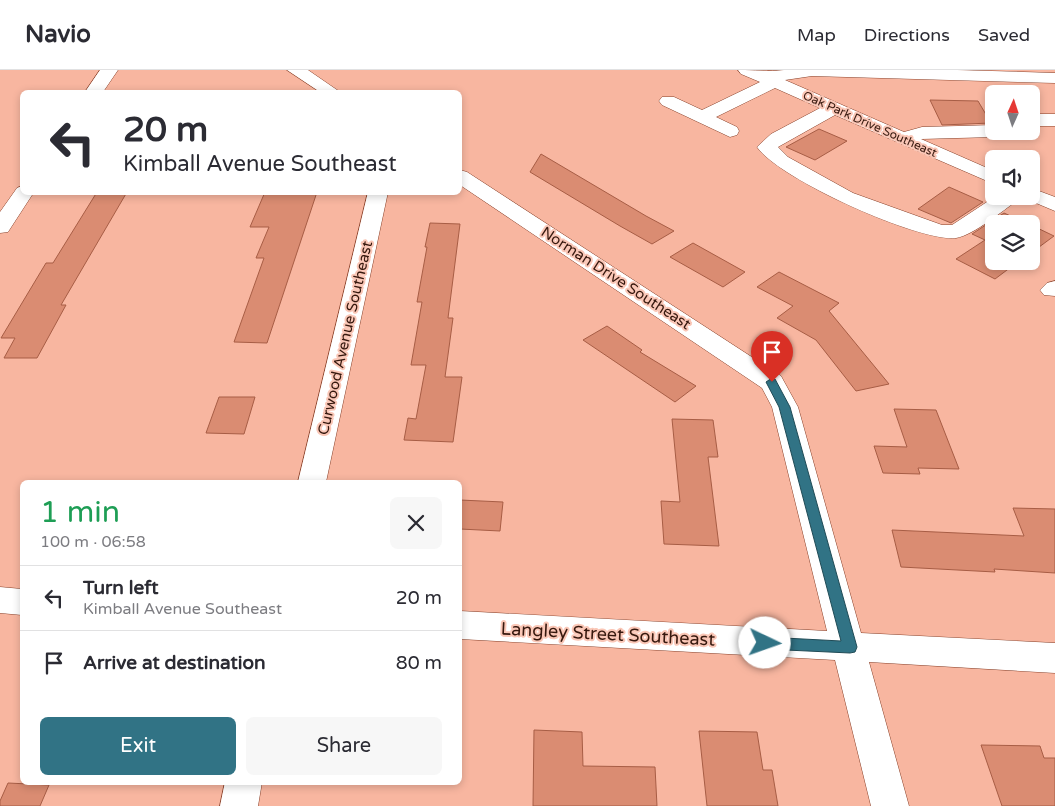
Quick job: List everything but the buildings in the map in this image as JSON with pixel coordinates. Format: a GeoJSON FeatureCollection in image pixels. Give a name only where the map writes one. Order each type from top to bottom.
{"type":"FeatureCollection","features":[{"type":"Feature","properties":{"kind":"street"},"geometry":{"type":"LineString","coordinates":[[95,90],[109,70]]}},
{"type":"Feature","properties":{"kind":"street"},"geometry":{"type":"LineString","coordinates":[[296,70],[328,90]]}},
{"type":"Feature","properties":{"kind":"street","name":"Oak Park Drive Southeast"},"geometry":{"type":"LineString","coordinates":[[747,70],[985,174]]}},
{"type":"Feature","properties":{"kind":"street"},"geometry":{"type":"LineString","coordinates":[[702,117],[769,80],[812,71],[1055,78]]}},
{"type":"Feature","properties":{"kind":"street"},"geometry":{"type":"LineString","coordinates":[[668,101],[730,131]]}},
{"type":"Feature","properties":{"kind":"street"},"geometry":{"type":"LineString","coordinates":[[834,108],[778,138],[767,147],[782,161],[846,197],[940,232],[957,231],[997,205]]}},
{"type":"Feature","properties":{"kind":"street"},"geometry":{"type":"LineString","coordinates":[[1040,120],[1055,120]]}},
{"type":"Feature","properties":{"kind":"street"},"geometry":{"type":"LineString","coordinates":[[902,138],[922,133],[985,130]]}},
{"type":"Feature","properties":{"kind":"street","name":"Norman Drive Southeast"},"geometry":{"type":"LineString","coordinates":[[462,177],[772,382],[784,407],[850,647]]}},
{"type":"Feature","properties":{"kind":"street"},"geometry":{"type":"LineString","coordinates":[[0,228],[22,195]]}},
{"type":"Feature","properties":{"kind":"street","name":"Curwood Avenue Southeast"},"geometry":{"type":"LineString","coordinates":[[312,480],[377,195]]}},
{"type":"Feature","properties":{"kind":"street"},"geometry":{"type":"LineString","coordinates":[[1040,198],[1055,205]]}},
{"type":"Feature","properties":{"kind":"street"},"geometry":{"type":"LineString","coordinates":[[0,600],[20,602]]}},
{"type":"Feature","properties":{"kind":"street","name":"Langley Street Southeast"},"geometry":{"type":"LineString","coordinates":[[462,626],[1055,658]]}},
{"type":"Feature","properties":{"kind":"street"},"geometry":{"type":"LineString","coordinates":[[850,647],[890,806]]}},
{"type":"Feature","properties":{"kind":"street"},"geometry":{"type":"LineString","coordinates":[[239,806],[243,785]]}},
{"type":"Feature","properties":{"kind":"route"},"geometry":{"type":"LineString","coordinates":[[765,643],[850,647],[784,407],[772,382]]}}]}
